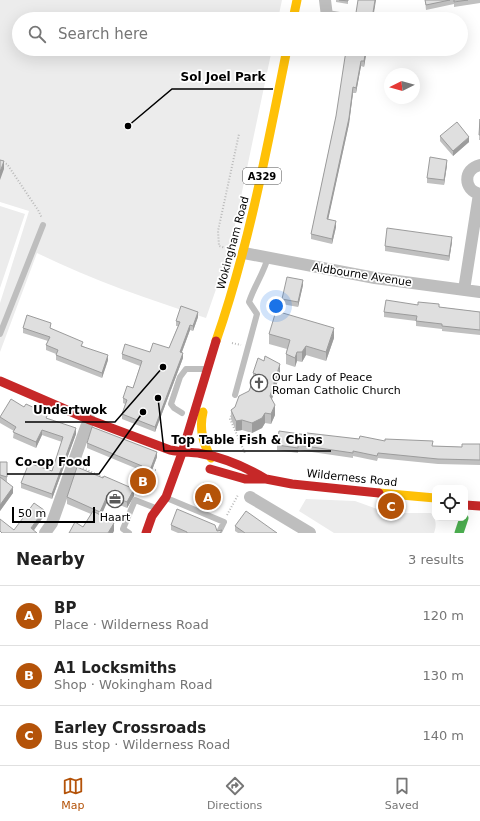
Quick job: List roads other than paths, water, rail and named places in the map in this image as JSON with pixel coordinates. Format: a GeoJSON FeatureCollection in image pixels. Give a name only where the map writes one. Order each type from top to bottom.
{"type":"FeatureCollection","features":[{"type":"Feature","properties":{"kind":"main road"},"geometry":{"type":"LineString","coordinates":[[295,12],[297,0]]}},
{"type":"Feature","properties":{"kind":"main road","name":"Wokingham Road"},"geometry":{"type":"LineString","coordinates":[[153,512],[166,497],[182,453],[206,370],[231,298],[239,251],[258,194],[286,56]]}},
{"type":"Feature","properties":{"kind":"main road"},"geometry":{"type":"LineString","coordinates":[[206,370],[210,382],[200,420],[199,432],[204,446],[211,458]]}},
{"type":"Feature","properties":{"kind":"main road","name":"Wokingham Road"},"geometry":{"type":"LineString","coordinates":[[184,410],[198,381],[206,370]]}},
{"type":"Feature","properties":{"kind":"main road"},"geometry":{"type":"LineString","coordinates":[[0,381],[90,420],[170,450],[182,453]]}},
{"type":"Feature","properties":{"kind":"main road","name":"Wilderness Road"},"geometry":{"type":"LineString","coordinates":[[182,453],[198,453],[245,467],[266,479]]}},
{"type":"Feature","properties":{"kind":"main road","name":"Wilderness Road"},"geometry":{"type":"LineString","coordinates":[[182,453],[197,464],[234,477],[255,480],[266,479],[292,484],[432,498]]}},
{"type":"Feature","properties":{"kind":"main road","name":"Wokingham Road"},"geometry":{"type":"LineString","coordinates":[[146,533],[153,512],[155,493]]}},
{"type":"Feature","properties":{"kind":"main road"},"geometry":{"type":"LineString","coordinates":[[468,506],[480,506]]}},
{"type":"Feature","properties":{"kind":"main road"},"geometry":{"type":"LineString","coordinates":[[459,533],[463,521]]}},
{"type":"Feature","properties":{"kind":"street"},"geometry":{"type":"LineString","coordinates":[[325,0],[326,12]]}},
{"type":"Feature","properties":{"kind":"street"},"geometry":{"type":"LineString","coordinates":[[464,290],[480,194],[471,190],[467,181],[469,172],[472,168],[480,164]]}},
{"type":"Feature","properties":{"kind":"street","name":"Aldbourne Avenue"},"geometry":{"type":"LineString","coordinates":[[239,251],[375,278],[480,292]]}},
{"type":"Feature","properties":{"kind":"street"},"geometry":{"type":"LineString","coordinates":[[45,533],[52,523],[86,427],[90,420]]}},
{"type":"Feature","properties":{"kind":"street"},"geometry":{"type":"LineString","coordinates":[[244,495],[310,533]]}},
{"type":"Feature","properties":{"kind":"lane"},"geometry":{"type":"LineString","coordinates":[[0,334],[42,225]]}},
{"type":"Feature","properties":{"kind":"lane"},"geometry":{"type":"LineString","coordinates":[[235,395],[257,314],[249,302],[253,289],[265,269],[268,257]]}},
{"type":"Feature","properties":{"kind":"lane"},"geometry":{"type":"LineString","coordinates":[[184,410],[174,408],[171,404],[180,377],[186,369],[206,370]]}},
{"type":"Feature","properties":{"kind":"lane"},"geometry":{"type":"LineString","coordinates":[[166,497],[224,522],[219,532]]}},
{"type":"Feature","properties":{"kind":"lane"},"geometry":{"type":"LineString","coordinates":[[129,533],[123,529],[136,500],[153,512]]}},
{"type":"Feature","properties":{"kind":"place","name":"Sol Joel Park"},"geometry":{"type":"Point","coordinates":[128,126]}},
{"type":"Feature","properties":{"kind":"place","name":"Undertwok"},"geometry":{"type":"Point","coordinates":[163,367]}},
{"type":"Feature","properties":{"kind":"place","name":"Our Lady of Peace Roman Catholic Church"},"geometry":{"type":"Point","coordinates":[259,383]}},
{"type":"Feature","properties":{"kind":"place","name":"Top Table Fish & Chips"},"geometry":{"type":"Point","coordinates":[158,398]}},
{"type":"Feature","properties":{"kind":"place","name":"Co-op Food"},"geometry":{"type":"Point","coordinates":[143,412]}},
{"type":"Feature","properties":{"kind":"place","name":"A1 Locksmiths"},"geometry":{"type":"Point","coordinates":[143,481]}},
{"type":"Feature","properties":{"kind":"place","name":"BP"},"geometry":{"type":"Point","coordinates":[208,497]}},
{"type":"Feature","properties":{"kind":"place","name":"Haart"},"geometry":{"type":"Point","coordinates":[115,499]}},
{"type":"Feature","properties":{"kind":"place","name":"Earley Crossroads"},"geometry":{"type":"Point","coordinates":[391,506]}}]}
